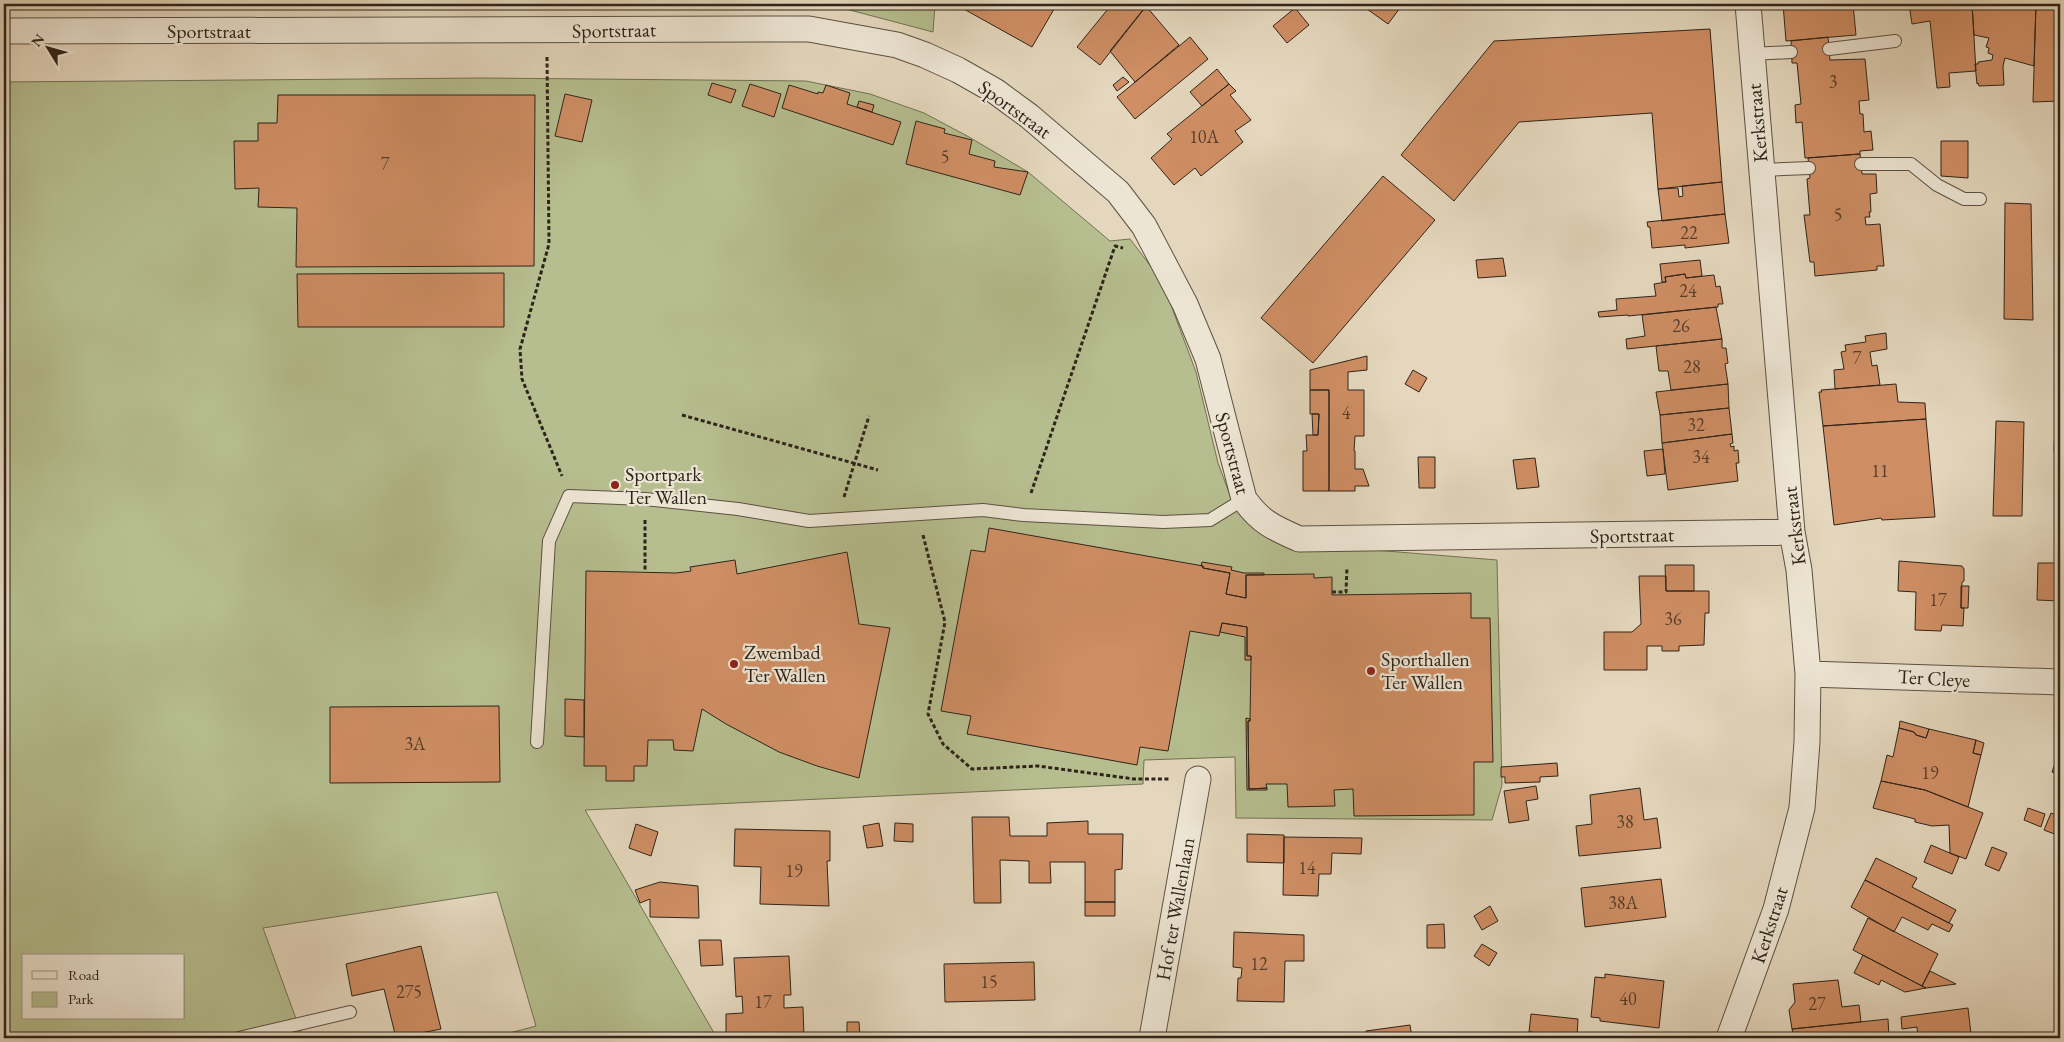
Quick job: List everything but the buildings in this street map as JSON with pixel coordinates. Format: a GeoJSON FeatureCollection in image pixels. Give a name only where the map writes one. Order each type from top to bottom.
{"type":"FeatureCollection","features":[{"type":"Feature","properties":{"kind":"street","name":"Kerkstraat"},"geometry":{"type":"LineString","coordinates":[[1729,1038],[1776,909],[1802,808],[1808,674],[1799,570],[1792,532],[1748,4]]}},
{"type":"Feature","properties":{"kind":"street","name":"Sportstraat"},"geometry":{"type":"LineString","coordinates":[[4,31],[809,29],[896,45],[925,55],[965,74],[995,92],[1028,116],[1118,192],[1144,226],[1156,246],[1208,358],[1244,499],[1254,513],[1269,526],[1298,540],[1792,532]]}},
{"type":"Feature","properties":{"kind":"street","name":"Ter Cleye"},"geometry":{"type":"LineString","coordinates":[[1808,674],[2060,682]]}},
{"type":"Feature","properties":{"kind":"street","name":"Hof ter Wallenlaan"},"geometry":{"type":"LineString","coordinates":[[1152,1038],[1198,779]]}},
{"type":"Feature","properties":{"kind":"lane"},"geometry":{"type":"LineString","coordinates":[[1829,48],[1895,41]]}},
{"type":"Feature","properties":{"kind":"lane"},"geometry":{"type":"LineString","coordinates":[[1751,54],[1792,52]]}},
{"type":"Feature","properties":{"kind":"lane"},"geometry":{"type":"LineString","coordinates":[[1861,164],[1911,164],[1937,185],[1964,199],[1980,199]]}},
{"type":"Feature","properties":{"kind":"lane"},"geometry":{"type":"LineString","coordinates":[[1762,170],[1809,168]]}},
{"type":"Feature","properties":{"kind":"lane"},"geometry":{"type":"LineString","coordinates":[[537,742],[549,541],[569,496],[645,499],[738,509],[809,521],[982,510],[1038,516],[1163,522],[1210,520],[1244,499]]}},
{"type":"Feature","properties":{"kind":"lane"},"geometry":{"type":"LineString","coordinates":[[239,1038],[350,1012]]}},
{"type":"Feature","properties":{"kind":"path"},"geometry":{"type":"LineString","coordinates":[[547,31],[549,244],[520,349],[522,379],[569,496]]}},
{"type":"Feature","properties":{"kind":"path"},"geometry":{"type":"LineString","coordinates":[[1023,515],[1115,246],[1144,253],[1156,246]]}},
{"type":"Feature","properties":{"kind":"path"},"geometry":{"type":"LineString","coordinates":[[682,416],[878,470]]}},
{"type":"Feature","properties":{"kind":"path"},"geometry":{"type":"LineString","coordinates":[[837,519],[869,416]]}},
{"type":"Feature","properties":{"kind":"path"},"geometry":{"type":"LineString","coordinates":[[645,499],[645,572]]}},
{"type":"Feature","properties":{"kind":"path"},"geometry":{"type":"LineString","coordinates":[[918,515],[945,622],[928,714],[943,744],[972,769],[1038,766],[1134,779],[1198,779]]}},
{"type":"Feature","properties":{"kind":"path"},"geometry":{"type":"LineString","coordinates":[[1332,592],[1346,592],[1347,583]]}},
{"type":"Feature","properties":{"kind":"green space"},"geometry":{"type":"Polygon","coordinates":[[[847,4],[935,4],[933,32],[846,9],[847,4]]]}},
{"type":"Feature","properties":{"kind":"green space","name":"Sportpark Ter Wallen"},"geometry":{"type":"Polygon","coordinates":[[[483,78],[806,81],[870,94],[924,113],[1028,172],[1110,241],[1130,239],[1162,281],[1196,372],[1218,463],[1234,506],[1264,536],[1312,545],[1497,560],[1502,785],[1492,820],[1236,818],[1235,757],[1144,760],[1143,784],[585,810],[717,1038],[491,1038],[536,1026],[497,892],[263,928],[303,1038],[4,1038],[4,82],[483,78]]]}},
{"type":"Feature","properties":{"kind":"place","name":"Sportpark Ter Wallen"},"geometry":{"type":"Point","coordinates":[615,485]}},
{"type":"Feature","properties":{"kind":"place","name":"Zwembad Ter Wallen"},"geometry":{"type":"Point","coordinates":[734,664]}},
{"type":"Feature","properties":{"kind":"place","name":"Sporthallen Ter Wallen"},"geometry":{"type":"Point","coordinates":[1371,671]}}]}
